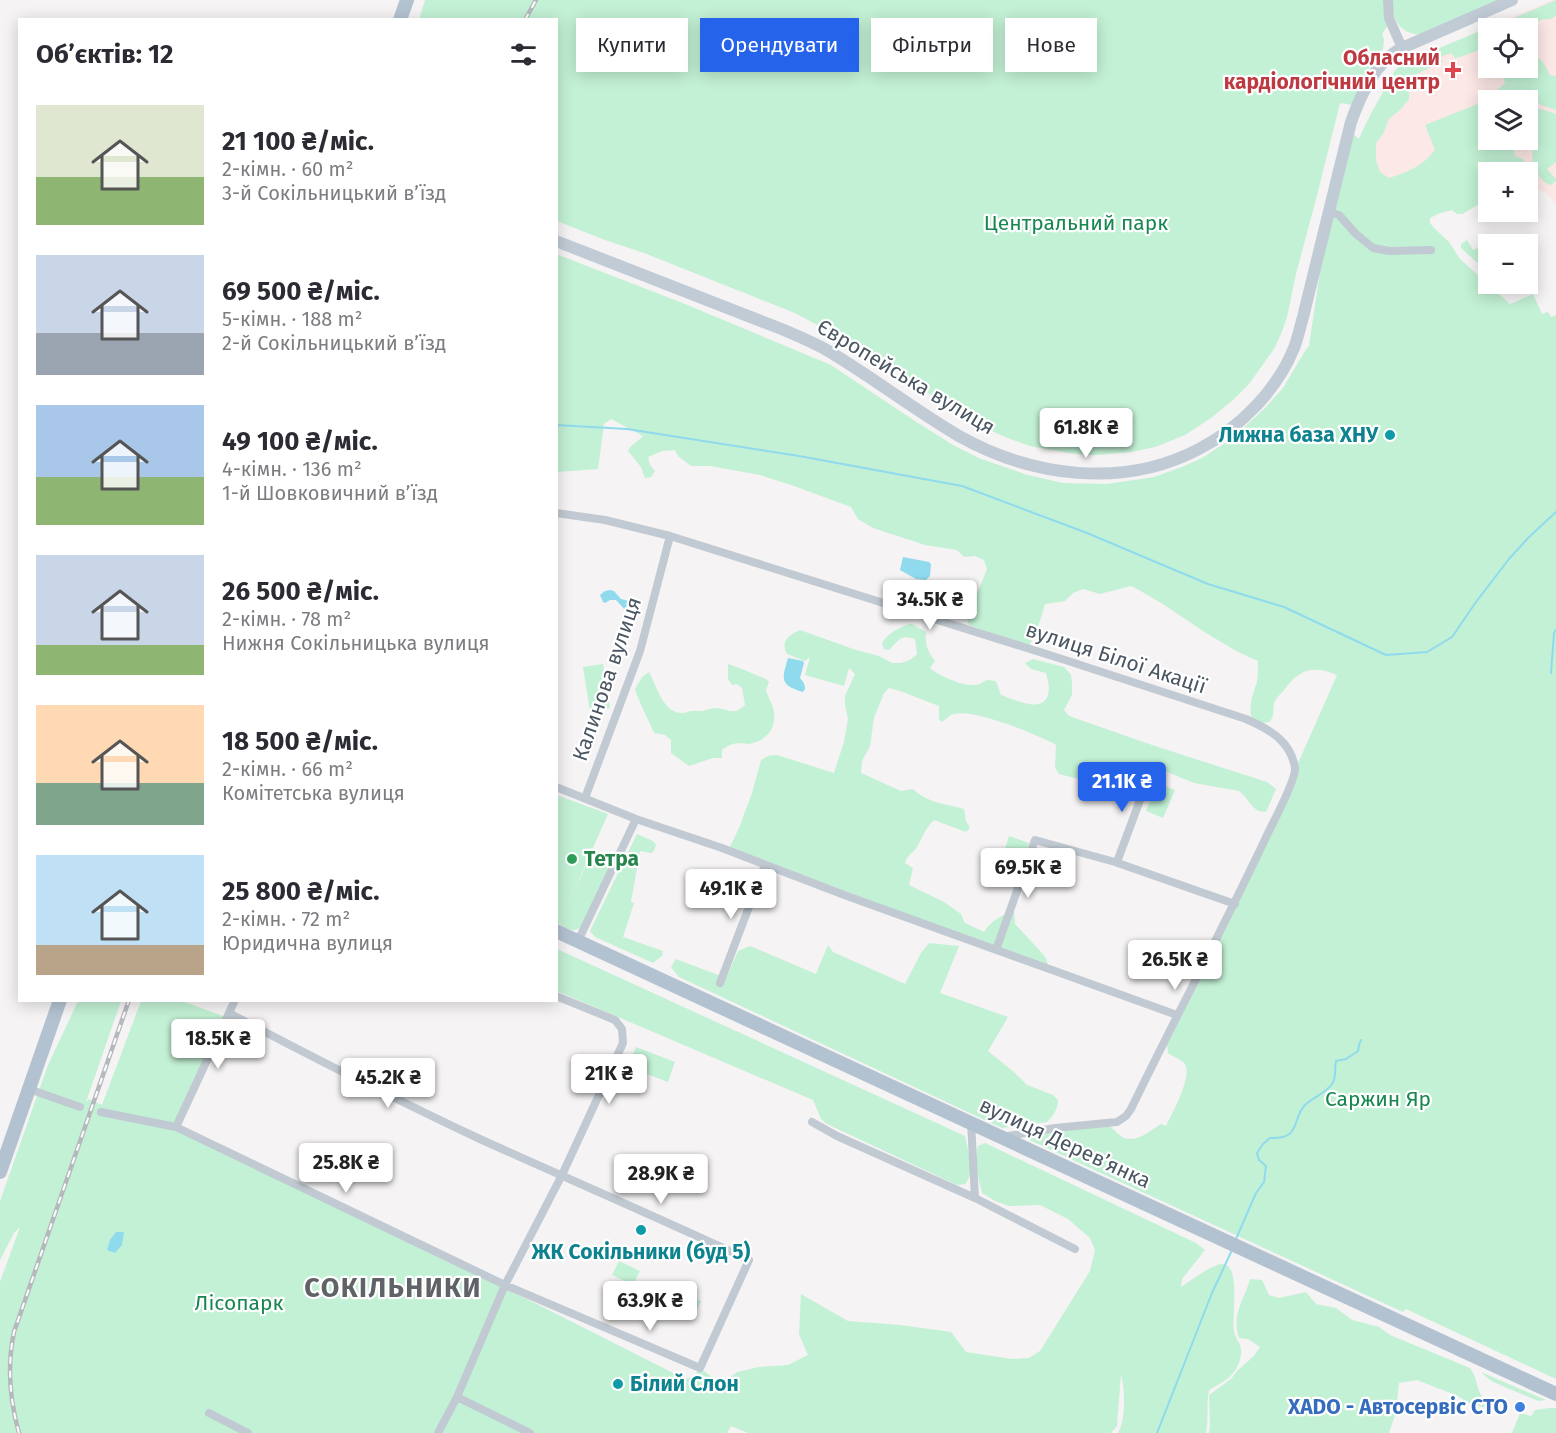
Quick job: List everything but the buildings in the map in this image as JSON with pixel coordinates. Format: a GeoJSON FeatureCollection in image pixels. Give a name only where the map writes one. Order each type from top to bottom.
{"type":"FeatureCollection","features":[{"type":"Feature","properties":{"kind":"main road"},"geometry":{"type":"LineString","coordinates":[[401,18],[407,0]]}},
{"type":"Feature","properties":{"kind":"main road","name":"Європейська вулиця"},"geometry":{"type":"LineString","coordinates":[[558,242],[812,342],[944,426],[984,448],[1052,470],[1080,474],[1106,475],[1157,466],[1207,446],[1244,417],[1270,389],[1294,347],[1349,130],[1361,98],[1385,60],[1402,48],[1512,0]]}},
{"type":"Feature","properties":{"kind":"main road","name":"вулиця Дерев’янка"},"geometry":{"type":"LineString","coordinates":[[558,932],[1556,1394]]}},
{"type":"Feature","properties":{"kind":"main road"},"geometry":{"type":"LineString","coordinates":[[0,1172],[59,1002]]}},
{"type":"Feature","properties":{"kind":"street"},"geometry":{"type":"LineString","coordinates":[[1388,0],[1389,18],[1402,48]]}},
{"type":"Feature","properties":{"kind":"street"},"geometry":{"type":"LineString","coordinates":[[1329,212],[1339,215],[1356,234],[1376,249],[1431,250]]}},
{"type":"Feature","properties":{"kind":"street","name":"вулиця Білої Акації"},"geometry":{"type":"LineString","coordinates":[[558,513],[604,520],[670,536],[1062,659],[1266,727],[1281,738],[1291,753],[1296,770],[1235,904]]}},
{"type":"Feature","properties":{"kind":"street","name":"Калинова вулиця"},"geometry":{"type":"LineString","coordinates":[[585,798],[640,651],[670,536]]}},
{"type":"Feature","properties":{"kind":"street"},"geometry":{"type":"LineString","coordinates":[[1117,862],[1150,773]]}},
{"type":"Feature","properties":{"kind":"street"},"geometry":{"type":"LineString","coordinates":[[558,788],[636,819],[722,848],[1177,1015]]}},
{"type":"Feature","properties":{"kind":"street"},"geometry":{"type":"LineString","coordinates":[[578,941],[636,819]]}},
{"type":"Feature","properties":{"kind":"street"},"geometry":{"type":"LineString","coordinates":[[996,950],[1035,840],[1117,862],[1235,904],[1126,1116],[1117,1122],[1055,1128],[1001,1137]]}},
{"type":"Feature","properties":{"kind":"street"},"geometry":{"type":"LineString","coordinates":[[720,983],[765,865]]}},
{"type":"Feature","properties":{"kind":"street"},"geometry":{"type":"LineString","coordinates":[[438,1433],[457,1397],[505,1285],[562,1175],[623,1043],[622,1029],[615,1020],[558,997]]}},
{"type":"Feature","properties":{"kind":"street"},"geometry":{"type":"LineString","coordinates":[[176,1127],[234,1002]]}},
{"type":"Feature","properties":{"kind":"street"},"geometry":{"type":"LineString","coordinates":[[101,1112],[176,1127],[505,1285],[700,1368],[749,1260],[403,1102],[229,1013]]}},
{"type":"Feature","properties":{"kind":"street"},"geometry":{"type":"LineString","coordinates":[[29,1089],[80,1107]]}},
{"type":"Feature","properties":{"kind":"street"},"geometry":{"type":"LineString","coordinates":[[812,1122],[837,1136],[975,1198],[1075,1249]]}},
{"type":"Feature","properties":{"kind":"street"},"geometry":{"type":"LineString","coordinates":[[971,1122],[975,1198]]}},
{"type":"Feature","properties":{"kind":"street"},"geometry":{"type":"LineString","coordinates":[[457,1397],[530,1433]]}},
{"type":"Feature","properties":{"kind":"street"},"geometry":{"type":"LineString","coordinates":[[209,1413],[248,1433]]}},
{"type":"Feature","properties":{"kind":"shaded area"},"geometry":{"type":"Polygon","coordinates":[[[1556,0],[1556,205],[1547,193],[1538,190],[1538,162],[1478,162],[1478,179],[1410,223],[1362,142],[1406,62],[1478,32],[1478,78],[1538,78],[1538,18],[1510,18],[1556,0]]]}},
{"type":"Feature","properties":{"kind":"green space","name":"Центральний парк"},"geometry":{"type":"Polygon","coordinates":[[[425,0],[1386,0],[1388,25],[1382,34],[1383,49],[1372,63],[1353,105],[1340,103],[1287,317],[1274,349],[1249,384],[1233,400],[1185,435],[1155,447],[1095,455],[1030,446],[1010,439],[978,425],[877,357],[795,313],[558,221],[558,18],[420,18],[425,0]]]}},
{"type":"Feature","properties":{"kind":"green space"},"geometry":{"type":"Polygon","coordinates":[[[1393,0],[1512,0],[1420,35],[1407,32],[1399,25],[1393,13],[1393,0]]]}},
{"type":"Feature","properties":{"kind":"green space"},"geometry":{"type":"Polygon","coordinates":[[[1556,0],[1556,16],[1550,19],[1538,22],[1538,18],[1514,18],[1556,0]]]}},
{"type":"Feature","properties":{"kind":"green space","name":"Саржин Яр"},"geometry":{"type":"Polygon","coordinates":[[[1478,32],[1478,51],[1455,58],[1451,53],[1440,57],[1443,62],[1412,76],[1409,80],[1409,99],[1389,119],[1383,134],[1376,143],[1376,160],[1380,172],[1389,178],[1415,168],[1435,150],[1425,125],[1478,104],[1478,150],[1514,150],[1515,156],[1523,159],[1524,162],[1478,162],[1478,205],[1462,214],[1457,214],[1452,210],[1438,214],[1430,218],[1430,223],[1449,242],[1460,259],[1478,275],[1478,294],[1499,294],[1510,304],[1533,294],[1542,314],[1548,312],[1551,317],[1556,315],[1556,1379],[1406,1309],[1403,1312],[1023,1137],[1024,1135],[1108,1125],[1124,1138],[1134,1139],[1161,1124],[1166,1126],[1181,1094],[1186,1076],[1184,1063],[1168,1053],[1167,1045],[1223,933],[1337,675],[1321,670],[1301,673],[1276,700],[1271,719],[1267,723],[1260,722],[1251,716],[1258,661],[1225,644],[1131,586],[1100,594],[1083,589],[1073,593],[1065,601],[1045,604],[1029,646],[969,625],[967,619],[987,569],[984,560],[975,556],[964,557],[957,550],[925,545],[873,528],[858,519],[851,507],[760,475],[710,466],[691,466],[678,456],[675,450],[662,451],[648,457],[655,471],[651,477],[645,478],[641,467],[628,451],[643,436],[611,419],[604,424],[598,469],[558,472],[558,255],[685,304],[831,365],[953,445],[981,459],[1028,475],[1063,483],[1107,484],[1154,477],[1202,458],[1233,438],[1266,407],[1283,388],[1309,346],[1329,212],[1349,130],[1359,139],[1395,71],[1401,64],[1478,32]]]}},
{"type":"Feature","properties":{"kind":"green space"},"geometry":{"type":"Polygon","coordinates":[[[1538,58],[1549,74],[1556,75],[1556,110],[1538,102],[1538,90],[1497,90],[1505,83],[1504,78],[1538,78],[1538,58]]]}},
{"type":"Feature","properties":{"kind":"green space"},"geometry":{"type":"Polygon","coordinates":[[[1538,109],[1556,114],[1556,162],[1547,169],[1556,181],[1551,185],[1543,181],[1538,174],[1538,162],[1533,162],[1533,150],[1538,150],[1538,109]]]}},
{"type":"Feature","properties":{"kind":"green space"},"geometry":{"type":"Polygon","coordinates":[[[1467,240],[1473,250],[1478,248],[1478,263],[1461,248],[1461,244],[1467,240]]]}},
{"type":"Feature","properties":{"kind":"green space"},"geometry":{"type":"Polygon","coordinates":[[[912,624],[926,632],[927,647],[935,661],[930,668],[934,671],[951,680],[970,685],[987,680],[996,681],[1001,695],[1023,703],[1043,702],[1049,688],[1046,673],[1031,669],[1025,663],[1033,659],[1064,667],[1071,675],[1072,684],[1072,695],[1064,710],[1069,716],[1267,782],[1276,789],[1266,812],[1257,810],[1239,791],[1194,783],[1150,765],[1138,768],[1096,762],[1085,766],[1104,781],[1104,789],[1100,791],[1090,780],[1059,774],[1055,767],[1056,745],[1047,740],[976,715],[954,714],[942,722],[939,719],[939,706],[889,688],[884,693],[874,718],[870,746],[862,761],[861,773],[901,791],[913,789],[931,800],[964,809],[970,828],[966,832],[934,820],[906,860],[905,863],[913,868],[909,885],[944,902],[961,914],[965,923],[984,932],[994,921],[1014,910],[1015,924],[1042,953],[1048,965],[932,924],[730,847],[752,793],[761,760],[777,755],[834,773],[844,742],[848,719],[845,696],[855,674],[849,668],[844,686],[805,675],[810,657],[805,661],[787,654],[785,642],[787,639],[800,630],[879,656],[892,663],[901,663],[917,654],[915,639],[903,638],[889,650],[884,649],[882,643],[895,630],[912,624]]]}},
{"type":"Feature","properties":{"kind":"green space"},"geometry":{"type":"Polygon","coordinates":[[[603,664],[610,708],[590,711],[583,667],[603,664]]]}},
{"type":"Feature","properties":{"kind":"green space"},"geometry":{"type":"Polygon","coordinates":[[[728,664],[769,682],[766,690],[774,710],[773,725],[768,734],[760,740],[749,744],[733,744],[722,750],[722,758],[713,758],[689,766],[671,753],[671,740],[665,735],[654,733],[635,689],[642,677],[649,672],[666,704],[676,712],[684,713],[715,708],[737,711],[745,705],[742,688],[737,684],[732,685],[728,679],[728,664]]]}},
{"type":"Feature","properties":{"kind":"green space"},"geometry":{"type":"Polygon","coordinates":[[[1157,783],[1175,790],[1163,818],[1146,811],[1157,783]]]}},
{"type":"Feature","properties":{"kind":"green space","name":"Тетра"},"geometry":{"type":"Polygon","coordinates":[[[558,795],[608,814],[567,906],[593,850],[607,857],[612,866],[582,926],[576,930],[558,923],[558,795]]]}},
{"type":"Feature","properties":{"kind":"green space"},"geometry":{"type":"Polygon","coordinates":[[[637,834],[653,841],[656,845],[651,853],[640,851],[631,902],[634,903],[623,937],[663,951],[662,956],[653,963],[595,937],[590,931],[637,834]]]}},
{"type":"Feature","properties":{"kind":"green space"},"geometry":{"type":"Polygon","coordinates":[[[1009,836],[1029,843],[1015,884],[996,877],[1009,836]]]}},
{"type":"Feature","properties":{"kind":"green space"},"geometry":{"type":"Polygon","coordinates":[[[929,943],[959,946],[940,993],[1008,1017],[988,1051],[1027,1085],[1053,1095],[1058,1100],[1055,1112],[1047,1122],[1002,1128],[679,977],[671,967],[676,959],[726,978],[738,951],[750,946],[816,974],[828,945],[833,952],[905,984],[921,953],[929,943]]]}},
{"type":"Feature","properties":{"kind":"green space"},"geometry":{"type":"Polygon","coordinates":[[[558,949],[965,1136],[971,1167],[968,1179],[965,1184],[957,1185],[827,1124],[821,1119],[813,1100],[558,991],[558,949]]]}},
{"type":"Feature","properties":{"kind":"green space","name":"Лісопарк"},"geometry":{"type":"Polygon","coordinates":[[[78,1002],[121,1002],[86,1102],[89,1099],[102,1105],[141,1002],[185,1002],[223,1016],[176,1127],[685,1379],[694,1376],[700,1368],[712,1377],[715,1389],[737,1372],[759,1367],[788,1365],[808,1355],[799,1334],[801,1294],[848,1321],[951,1332],[966,1352],[1012,1359],[1029,1358],[1040,1351],[1090,1271],[1095,1250],[1090,1238],[1068,1219],[1040,1205],[1009,1206],[982,1193],[976,1158],[978,1146],[985,1143],[1196,1243],[1205,1250],[1182,1279],[1181,1287],[1212,1267],[1222,1264],[1228,1266],[1234,1282],[1233,1326],[1241,1347],[1241,1355],[1232,1374],[1209,1390],[1206,1433],[1118,1433],[1124,1404],[1121,1374],[1117,1426],[1111,1433],[748,1433],[731,1426],[727,1433],[0,1433],[0,1282],[20,1227],[14,1233],[0,1260],[0,1201],[48,1065],[78,1002]]]}},
{"type":"Feature","properties":{"kind":"green space"},"geometry":{"type":"Polygon","coordinates":[[[636,1047],[675,1062],[668,1082],[628,1067],[636,1047]]]}},
{"type":"Feature","properties":{"kind":"green space"},"geometry":{"type":"Polygon","coordinates":[[[619,1261],[640,1271],[633,1285],[612,1275],[619,1261]]]}},
{"type":"Feature","properties":{"kind":"green space"},"geometry":{"type":"Polygon","coordinates":[[[1250,1279],[1262,1280],[1269,1295],[1279,1298],[1306,1292],[1316,1304],[1336,1308],[1352,1320],[1379,1327],[1390,1335],[1470,1368],[1481,1395],[1485,1400],[1497,1406],[1496,1409],[1471,1404],[1458,1396],[1417,1380],[1399,1383],[1396,1412],[1389,1433],[1209,1433],[1209,1395],[1231,1379],[1260,1347],[1248,1339],[1239,1338],[1237,1329],[1237,1315],[1250,1279]]]}},
{"type":"Feature","properties":{"kind":"green space"},"geometry":{"type":"Polygon","coordinates":[[[650,1285],[701,1301],[697,1309],[676,1305],[647,1291],[650,1285]]]}},
{"type":"Feature","properties":{"kind":"green space"},"geometry":{"type":"Polygon","coordinates":[[[1481,1372],[1546,1400],[1538,1401],[1491,1381],[1481,1372]]]}},
{"type":"Feature","properties":{"kind":"green space"},"geometry":{"type":"Polygon","coordinates":[[[1556,1408],[1556,1433],[1512,1433],[1520,1413],[1531,1416],[1535,1410],[1556,1408]]]}},
{"type":"Feature","properties":{"kind":"water"},"geometry":{"type":"Polygon","coordinates":[[[903,557],[929,562],[931,564],[930,576],[926,580],[916,579],[900,570],[903,557]]]}},
{"type":"Feature","properties":{"kind":"water"},"geometry":{"type":"Polygon","coordinates":[[[610,590],[621,599],[629,601],[631,609],[626,611],[616,600],[603,602],[600,595],[610,590]]]}},
{"type":"Feature","properties":{"kind":"water"},"geometry":{"type":"Polygon","coordinates":[[[788,658],[804,663],[800,678],[805,685],[803,692],[790,687],[784,680],[788,658]]]}},
{"type":"Feature","properties":{"kind":"water"},"geometry":{"type":"Polygon","coordinates":[[[116,1232],[124,1232],[122,1245],[115,1253],[107,1250],[116,1232]]]}},
{"type":"Feature","properties":{"kind":"waterway"},"geometry":{"type":"LineString","coordinates":[[558,425],[627,429],[799,456],[962,486],[1087,533],[1208,584],[1284,607],[1386,655],[1427,652],[1452,637],[1509,559],[1556,512]]}},
{"type":"Feature","properties":{"kind":"waterway"},"geometry":{"type":"LineString","coordinates":[[1551,673],[1556,630]]}},
{"type":"Feature","properties":{"kind":"waterway"},"geometry":{"type":"LineString","coordinates":[[1236,1239],[1256,1193],[1264,1182],[1266,1166],[1259,1160],[1257,1153],[1270,1138],[1291,1132],[1305,1105],[1332,1084],[1336,1061],[1346,1059],[1358,1051],[1361,1040]]}},
{"type":"Feature","properties":{"kind":"waterway"},"geometry":{"type":"LineString","coordinates":[[1157,1433],[1212,1293],[1232,1250]]}},
{"type":"Feature","properties":{"kind":"railway"},"geometry":{"type":"LineString","coordinates":[[526,18],[536,0]]}},
{"type":"Feature","properties":{"kind":"railway"},"geometry":{"type":"LineString","coordinates":[[19,1433],[10,1383],[14,1332],[128,1002]]}},
{"type":"Feature","properties":{"kind":"place","name":"Обласний кардiологiчний центр"},"geometry":{"type":"Point","coordinates":[1453,70]}},
{"type":"Feature","properties":{"kind":"place","name":"Лижна база ХНУ"},"geometry":{"type":"Point","coordinates":[1390,435]}},
{"type":"Feature","properties":{"kind":"place","name":"Тетра"},"geometry":{"type":"Point","coordinates":[572,859]}},
{"type":"Feature","properties":{"kind":"place","name":"ЖК Сокільники (буд 5)"},"geometry":{"type":"Point","coordinates":[641,1230]}},
{"type":"Feature","properties":{"kind":"place","name":"Білий Слон"},"geometry":{"type":"Point","coordinates":[618,1384]}},
{"type":"Feature","properties":{"kind":"place","name":"XADO - Автосервіс СТО"},"geometry":{"type":"Point","coordinates":[1520,1407]}},
{"type":"Feature","properties":{"kind":"district","name":"СОКІЛЬНИКИ"},"geometry":{"type":"Point","coordinates":[393,1288]}}]}
